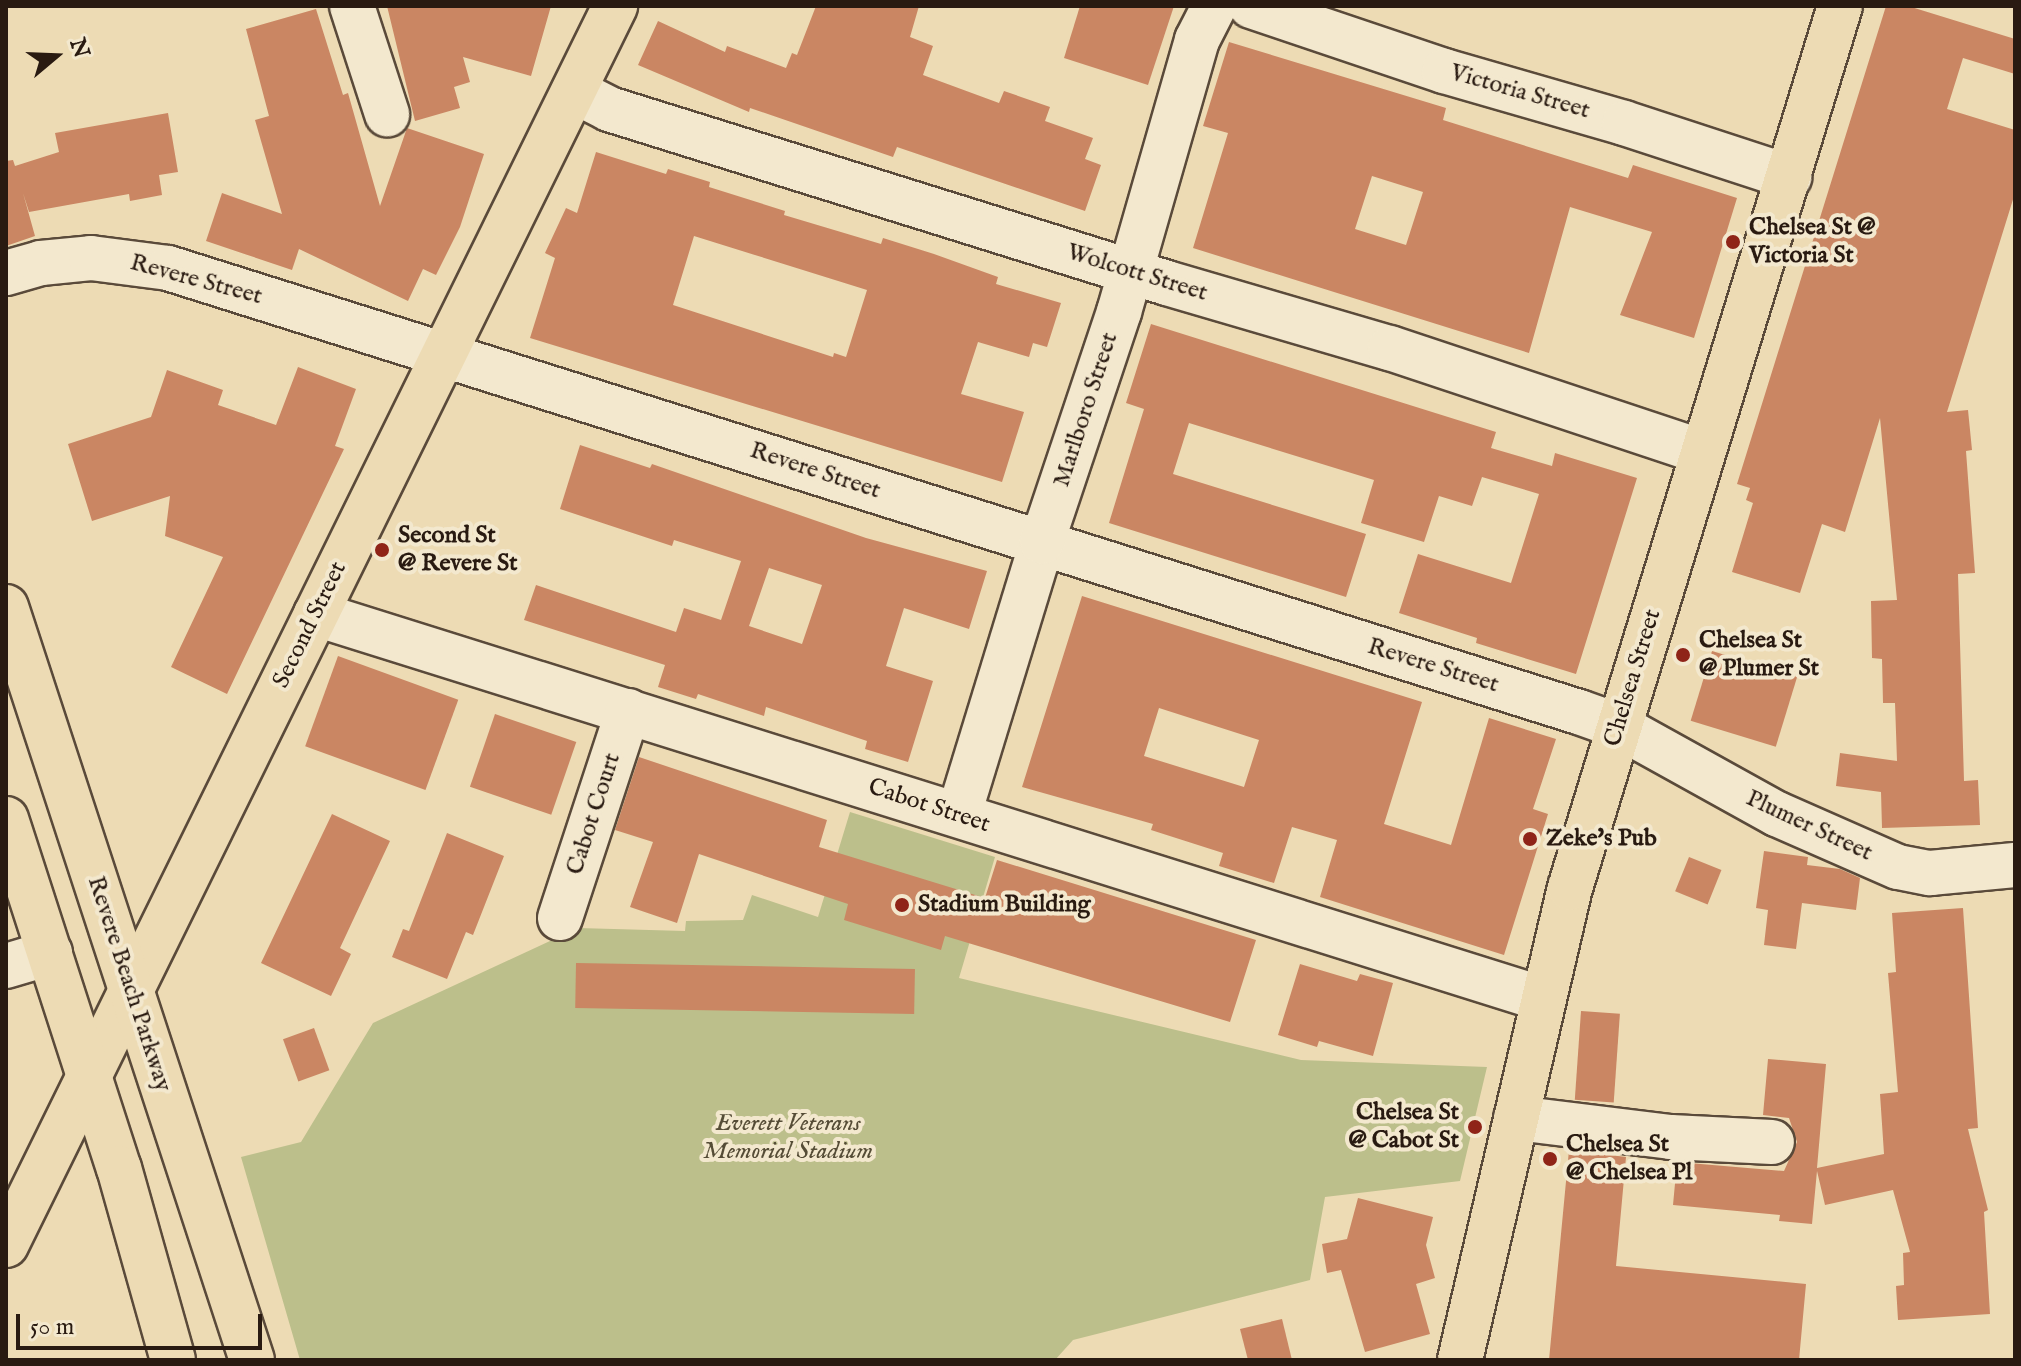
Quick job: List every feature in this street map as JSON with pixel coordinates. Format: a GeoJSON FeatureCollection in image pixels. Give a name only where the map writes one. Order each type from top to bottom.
{"type":"FeatureCollection","features":[{"type":"Feature","properties":{"kind":"main road","name":"Second Street"},"geometry":{"type":"LineString","coordinates":[[6,1245],[615,6]]}},
{"type":"Feature","properties":{"kind":"main road","name":"Chelsea Street"},"geometry":{"type":"LineString","coordinates":[[1460,1360],[1570,888],[1840,6]]}},
{"type":"Feature","properties":{"kind":"main road","name":"Revere Beach Parkway"},"geometry":{"type":"LineString","coordinates":[[6,607],[252,1360]]}},
{"type":"Feature","properties":{"kind":"main road"},"geometry":{"type":"LineString","coordinates":[[6,819],[140,1238],[173,1360]]}},
{"type":"Feature","properties":{"kind":"street"},"geometry":{"type":"LineString","coordinates":[[352,6],[387,114]]}},
{"type":"Feature","properties":{"kind":"street","name":"Marlboro Street"},"geometry":{"type":"LineString","coordinates":[[959,814],[1042,542],[1119,312],[1128,271],[1197,40],[1214,6]]}},
{"type":"Feature","properties":{"kind":"street","name":"Victoria Street"},"geometry":{"type":"LineString","coordinates":[[1251,6],[1444,71],[1624,123],[1789,177]]}},
{"type":"Feature","properties":{"kind":"street","name":"Wolcott Street"},"geometry":{"type":"LineString","coordinates":[[574,91],[620,113],[1128,271],[1390,348],[1702,452]]}},
{"type":"Feature","properties":{"kind":"street","name":"Revere Street"},"geometry":{"type":"LineString","coordinates":[[6,273],[65,259],[144,262],[445,353],[1618,726]]}},
{"type":"Feature","properties":{"kind":"street","name":"Cabot Street"},"geometry":{"type":"LineString","coordinates":[[316,614],[1543,999]]}},
{"type":"Feature","properties":{"kind":"street","name":"Cabot Court"},"geometry":{"type":"LineString","coordinates":[[560,918],[628,711]]}},
{"type":"Feature","properties":{"kind":"street","name":"Plumer Street"},"geometry":{"type":"LineString","coordinates":[[1618,726],[1777,814],[1898,867],[1930,873],[2015,865]]}},
{"type":"Feature","properties":{"kind":"street"},"geometry":{"type":"LineString","coordinates":[[6,966],[50,953]]}},
{"type":"Feature","properties":{"kind":"street"},"geometry":{"type":"LineString","coordinates":[[1516,1118],[1671,1137],[1772,1142]]}},
{"type":"Feature","properties":{"kind":"green space","name":"Everett Veterans Memorial Stadium"},"geometry":{"type":"Polygon","coordinates":[[[850,812],[995,857],[959,978],[1301,1060],[1487,1067],[1460,1181],[1325,1197],[1310,1280],[1073,1340],[1055,1360],[300,1360],[241,1157],[301,1142],[373,1023],[578,928],[685,931],[686,921],[743,920],[752,895],[818,917],[850,812]]]}},
{"type":"Feature","properties":{"kind":"building"},"geometry":{"type":"Polygon","coordinates":[[[387,6],[551,6],[531,76],[463,57],[470,82],[454,87],[460,108],[415,121],[387,6]]]}},
{"type":"Feature","properties":{"kind":"building"},"geometry":{"type":"Polygon","coordinates":[[[816,6],[919,6],[910,37],[933,46],[923,75],[999,103],[1004,91],[1050,107],[1045,121],[1093,138],[1085,159],[1101,165],[1085,211],[897,147],[893,157],[750,108],[749,112],[638,65],[658,21],[725,52],[727,46],[786,68],[792,53],[797,55],[816,6]]]}},
{"type":"Feature","properties":{"kind":"building"},"geometry":{"type":"Polygon","coordinates":[[[1080,6],[1174,6],[1148,85],[1064,58],[1080,6]]]}},
{"type":"Feature","properties":{"kind":"building"},"geometry":{"type":"Polygon","coordinates":[[[1886,6],[1908,6],[2015,39],[2015,74],[1963,58],[1947,109],[2015,130],[2015,193],[1947,412],[1968,410],[1972,450],[1966,451],[1975,573],[1958,574],[1964,781],[1978,780],[1980,825],[1882,828],[1881,792],[1836,786],[1840,753],[1897,761],[1895,703],[1883,703],[1882,659],[1872,658],[1871,601],[1897,600],[1880,418],[1845,532],[1822,524],[1800,593],[1732,572],[1753,503],[1746,500],[1750,488],[1737,484],[1886,6]]]}},
{"type":"Feature","properties":{"kind":"building"},"geometry":{"type":"Polygon","coordinates":[[[316,9],[343,95],[348,93],[380,206],[407,128],[484,154],[460,227],[436,275],[423,269],[408,301],[299,249],[292,270],[206,241],[222,193],[282,214],[255,120],[269,116],[246,29],[316,9]]]}},
{"type":"Feature","properties":{"kind":"building"},"geometry":{"type":"Polygon","coordinates":[[[1229,42],[1446,108],[1443,120],[1628,178],[1633,165],[1737,198],[1694,338],[1620,315],[1652,232],[1570,207],[1529,353],[1193,248],[1228,133],[1203,126],[1229,42]],[[1372,176],[1355,229],[1406,245],[1423,192],[1372,176]]]}},
{"type":"Feature","properties":{"kind":"building"},"geometry":{"type":"Polygon","coordinates":[[[168,113],[178,172],[159,175],[162,195],[130,201],[129,194],[29,212],[23,193],[35,236],[6,246],[6,161],[13,160],[15,166],[59,152],[55,133],[168,113]]]}},
{"type":"Feature","properties":{"kind":"building"},"geometry":{"type":"Polygon","coordinates":[[[596,152],[666,174],[668,169],[710,182],[709,187],[785,211],[784,215],[881,244],[883,238],[934,254],[998,277],[996,284],[1061,303],[1047,347],[1033,343],[1029,357],[978,342],[961,394],[1024,412],[1002,482],[530,338],[555,258],[545,253],[566,208],[577,213],[596,152]],[[694,236],[673,305],[833,357],[834,353],[846,357],[867,290],[694,236]]]}},
{"type":"Feature","properties":{"kind":"building"},"geometry":{"type":"Polygon","coordinates":[[[1151,324],[1496,432],[1491,448],[1552,466],[1555,453],[1637,478],[1576,674],[1476,643],[1477,638],[1399,613],[1418,554],[1511,583],[1539,494],[1482,477],[1472,506],[1439,496],[1424,542],[1361,523],[1374,480],[1189,423],[1173,474],[1366,534],[1346,597],[1109,523],[1144,409],[1126,403],[1151,324]]]}},
{"type":"Feature","properties":{"kind":"building"},"geometry":{"type":"Polygon","coordinates":[[[298,367],[356,389],[335,446],[344,449],[227,694],[171,667],[223,557],[165,536],[170,496],[92,521],[68,444],[151,417],[167,370],[223,390],[218,405],[276,425],[298,367]]]}},
{"type":"Feature","properties":{"kind":"building"},"geometry":{"type":"Polygon","coordinates":[[[580,445],[650,468],[652,464],[866,538],[987,571],[969,629],[904,608],[886,666],[933,681],[908,762],[865,749],[867,741],[766,707],[764,716],[698,694],[696,699],[658,687],[665,665],[524,620],[536,585],[676,632],[684,608],[721,620],[741,561],[674,540],[672,546],[560,509],[580,445]],[[769,568],[749,626],[802,644],[822,585],[769,568]]]}},
{"type":"Feature","properties":{"kind":"building"},"geometry":{"type":"Polygon","coordinates":[[[1082,596],[1422,702],[1384,824],[1451,845],[1489,718],[1556,739],[1533,809],[1548,814],[1504,955],[1320,897],[1337,840],[1292,827],[1274,883],[1219,866],[1223,853],[1151,830],[1153,824],[1022,787],[1082,596]],[[1159,708],[1144,756],[1244,787],[1259,740],[1159,708]]]}},
{"type":"Feature","properties":{"kind":"building"},"geometry":{"type":"Polygon","coordinates":[[[1712,651],[1797,677],[1776,747],[1691,721],[1712,651]]]}},
{"type":"Feature","properties":{"kind":"building"},"geometry":{"type":"Polygon","coordinates":[[[338,656],[458,700],[425,790],[305,746],[338,656]]]}},
{"type":"Feature","properties":{"kind":"building"},"geometry":{"type":"Polygon","coordinates":[[[495,714],[576,742],[551,815],[470,787],[495,714]]]}},
{"type":"Feature","properties":{"kind":"building"},"geometry":{"type":"Polygon","coordinates":[[[639,757],[827,820],[819,847],[985,898],[997,860],[1256,940],[1230,1022],[945,936],[941,950],[844,920],[848,904],[699,854],[677,923],[630,907],[653,842],[615,830],[639,757]]]}},
{"type":"Feature","properties":{"kind":"building"},"geometry":{"type":"Polygon","coordinates":[[[332,814],[390,841],[340,948],[351,954],[331,996],[261,963],[332,814]]]}},
{"type":"Feature","properties":{"kind":"building"},"geometry":{"type":"Polygon","coordinates":[[[447,833],[504,856],[473,935],[466,932],[447,979],[392,957],[403,929],[409,931],[447,833]]]}},
{"type":"Feature","properties":{"kind":"building"},"geometry":{"type":"Polygon","coordinates":[[[1764,851],[1808,857],[1807,865],[1840,869],[1860,878],[1856,910],[1802,903],[1796,949],[1764,945],[1768,910],[1756,908],[1764,851]]]}},
{"type":"Feature","properties":{"kind":"building"},"geometry":{"type":"Polygon","coordinates":[[[1689,857],[1721,870],[1708,904],[1675,891],[1689,857]]]}},
{"type":"Feature","properties":{"kind":"building"},"geometry":{"type":"Polygon","coordinates":[[[1963,908],[1978,1128],[1968,1129],[1988,1210],[1984,1212],[1990,1314],[1898,1320],[1896,1286],[1904,1285],[1903,1253],[1910,1252],[1893,1190],[1825,1205],[1817,1171],[1812,1224],[1779,1221],[1780,1215],[1673,1205],[1677,1162],[1784,1171],[1797,1142],[1789,1118],[1763,1115],[1768,1059],[1826,1064],[1817,1168],[1884,1154],[1880,1094],[1898,1092],[1888,973],[1896,972],[1892,913],[1963,908]]]}},
{"type":"Feature","properties":{"kind":"building"},"geometry":{"type":"Polygon","coordinates":[[[576,963],[915,969],[914,1014],[575,1008],[576,963]]]}},
{"type":"Feature","properties":{"kind":"building"},"geometry":{"type":"Polygon","coordinates":[[[1300,964],[1357,981],[1360,974],[1393,983],[1373,1056],[1319,1041],[1317,1047],[1278,1035],[1300,964]]]}},
{"type":"Feature","properties":{"kind":"building"},"geometry":{"type":"Polygon","coordinates":[[[1581,1011],[1620,1014],[1614,1103],[1575,1100],[1581,1011]]]}},
{"type":"Feature","properties":{"kind":"building"},"geometry":{"type":"Polygon","coordinates":[[[314,1028],[329,1070],[298,1082],[283,1039],[314,1028]]]}},
{"type":"Feature","properties":{"kind":"building"},"geometry":{"type":"Polygon","coordinates":[[[1569,1150],[1626,1157],[1616,1266],[1806,1284],[1799,1360],[1549,1360],[1569,1150]]]}},
{"type":"Feature","properties":{"kind":"building"},"geometry":{"type":"Polygon","coordinates":[[[1358,1198],[1433,1217],[1426,1245],[1435,1278],[1416,1284],[1430,1334],[1365,1352],[1341,1270],[1327,1273],[1322,1244],[1347,1239],[1358,1198]]]}},
{"type":"Feature","properties":{"kind":"building"},"geometry":{"type":"Polygon","coordinates":[[[1282,1319],[1292,1360],[1248,1360],[1240,1329],[1282,1319]]]}},
{"type":"Feature","properties":{"kind":"place","name":"Chelsea St @ Victoria St"},"geometry":{"type":"Point","coordinates":[1733,242]}},
{"type":"Feature","properties":{"kind":"place","name":"Second St @ Revere St"},"geometry":{"type":"Point","coordinates":[382,550]}},
{"type":"Feature","properties":{"kind":"place","name":"Chelsea St @ Plumer St"},"geometry":{"type":"Point","coordinates":[1683,655]}},
{"type":"Feature","properties":{"kind":"place","name":"Zeke's Pub"},"geometry":{"type":"Point","coordinates":[1530,839]}},
{"type":"Feature","properties":{"kind":"place","name":"Stadium Building"},"geometry":{"type":"Point","coordinates":[902,905]}},
{"type":"Feature","properties":{"kind":"place","name":"Chelsea St @ Cabot St"},"geometry":{"type":"Point","coordinates":[1475,1127]}},
{"type":"Feature","properties":{"kind":"place","name":"Chelsea St @ Chelsea Pl"},"geometry":{"type":"Point","coordinates":[1550,1159]}}]}
